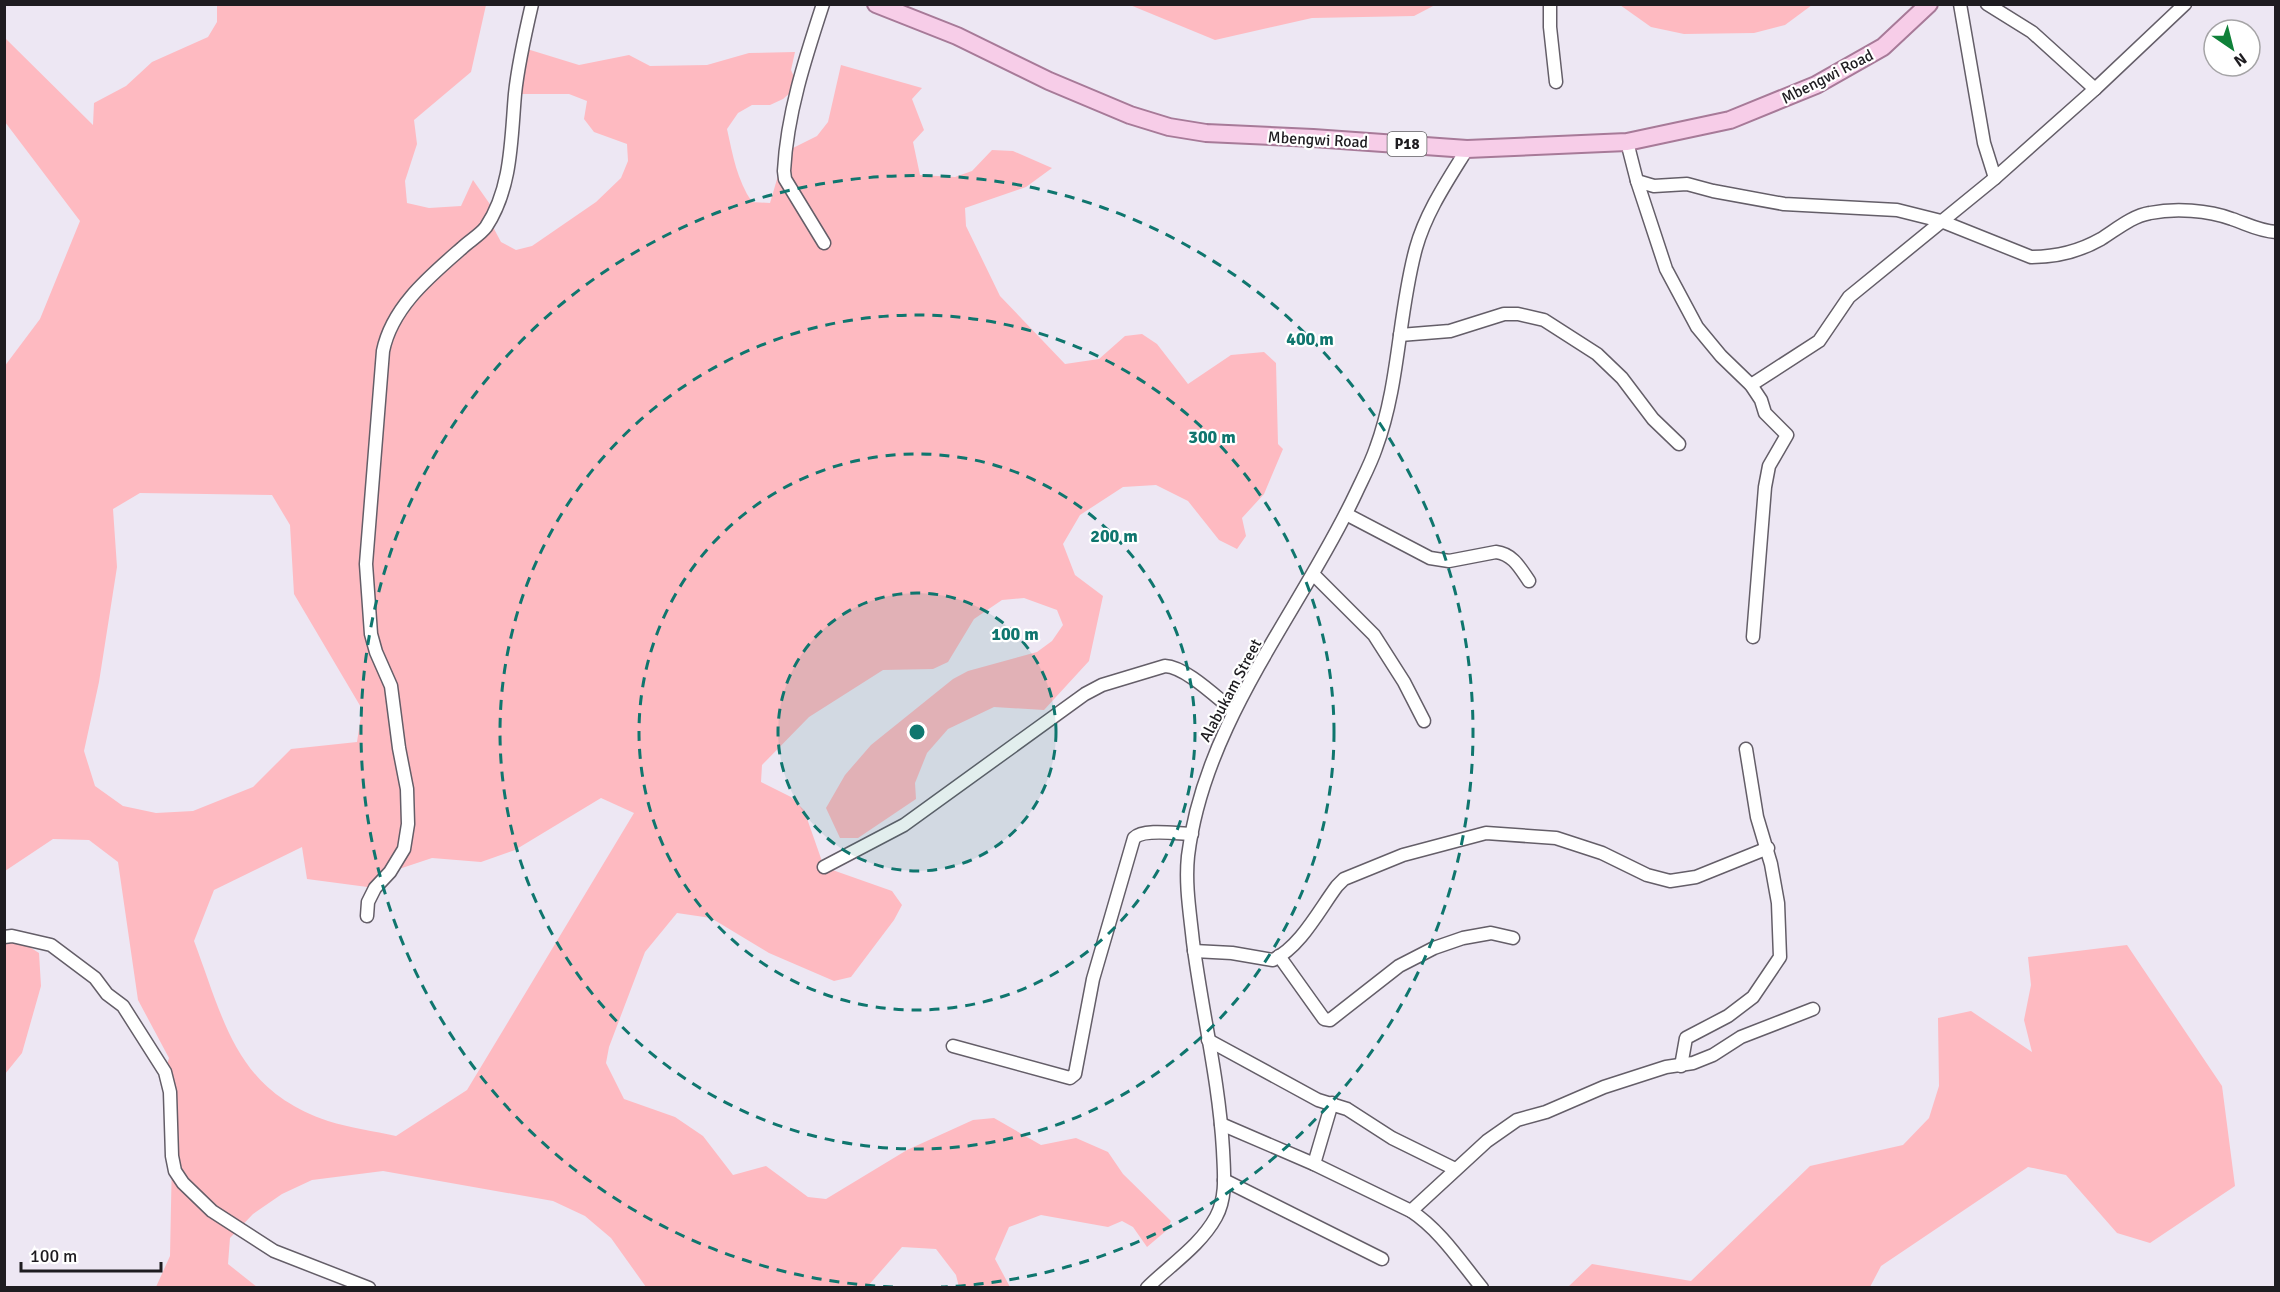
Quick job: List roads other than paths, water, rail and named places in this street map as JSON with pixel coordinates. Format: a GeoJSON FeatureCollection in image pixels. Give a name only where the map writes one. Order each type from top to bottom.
{"type":"FeatureCollection","features":[{"type":"Feature","properties":{"kind":"main road","name":"Mbengwi Road"},"geometry":{"type":"LineString","coordinates":[[876,4],[957,36],[1049,81],[1130,115],[1169,128],[1206,133],[1467,149],[1627,142],[1730,120],[1816,85],[1883,47],[1929,4]]}},
{"type":"Feature","properties":{"kind":"street"},"geometry":{"type":"LineString","coordinates":[[367,916],[368,902],[375,888],[390,872],[404,849],[408,824],[407,789],[391,686],[371,634],[366,564],[383,351],[386,337],[398,314],[422,283],[485,228],[494,210],[505,182],[510,159],[518,70],[532,4]]}},
{"type":"Feature","properties":{"kind":"street"},"geometry":{"type":"LineString","coordinates":[[823,4],[809,44],[792,111],[784,171],[785,179],[824,243]]}},
{"type":"Feature","properties":{"kind":"street"},"geometry":{"type":"LineString","coordinates":[[1550,4],[1556,82]]}},
{"type":"Feature","properties":{"kind":"street"},"geometry":{"type":"LineString","coordinates":[[1960,4],[1984,143],[1995,178]]}},
{"type":"Feature","properties":{"kind":"street"},"geometry":{"type":"LineString","coordinates":[[1987,4],[2032,32],[2095,89]]}},
{"type":"Feature","properties":{"kind":"street"},"geometry":{"type":"LineString","coordinates":[[1751,386],[1819,341],[1849,297],[1995,178],[2095,89],[2185,4]]}},
{"type":"Feature","properties":{"kind":"street"},"geometry":{"type":"LineString","coordinates":[[1627,142],[1637,181],[1666,270],[1691,317],[1721,356],[1751,386],[1761,400],[1765,413],[1787,435],[1769,466],[1765,487],[1753,637]]}},
{"type":"Feature","properties":{"kind":"street","name":"Alabukam Street"},"geometry":{"type":"LineString","coordinates":[[1147,1287],[1198,1241],[1216,1217],[1223,1198],[1221,1124],[1187,891],[1192,834],[1212,760],[1234,711],[1346,514],[1376,450],[1396,373],[1400,335],[1417,246],[1439,195],[1467,149]]}},
{"type":"Feature","properties":{"kind":"street"},"geometry":{"type":"LineString","coordinates":[[1637,181],[1654,186],[1687,184],[1784,204],[1897,210],[1941,222],[2031,257],[2047,257],[2070,252],[2099,240],[2138,216],[2152,212],[2185,210],[2229,218],[2262,231],[2276,232]]}},
{"type":"Feature","properties":{"kind":"street"},"geometry":{"type":"LineString","coordinates":[[1400,335],[1450,331],[1504,314],[1518,314],[1544,321],[1597,354],[1622,378],[1645,410],[1680,444]]}},
{"type":"Feature","properties":{"kind":"street"},"geometry":{"type":"LineString","coordinates":[[1346,514],[1440,561],[1496,552],[1506,553],[1515,561],[1529,581]]}},
{"type":"Feature","properties":{"kind":"street"},"geometry":{"type":"LineString","coordinates":[[1313,574],[1374,635],[1404,682],[1424,721]]}},
{"type":"Feature","properties":{"kind":"street"},"geometry":{"type":"LineString","coordinates":[[824,867],[904,825],[1039,726],[1102,685],[1164,666],[1171,666],[1234,711]]}},
{"type":"Feature","properties":{"kind":"street"},"geometry":{"type":"LineString","coordinates":[[1681,1066],[1686,1038],[1728,1016],[1753,998],[1780,957],[1778,903],[1768,848],[1757,817],[1746,750]]}},
{"type":"Feature","properties":{"kind":"street"},"geometry":{"type":"LineString","coordinates":[[953,1046],[1070,1078],[1075,1074],[1093,979],[1134,837],[1138,833],[1149,832],[1192,834]]}},
{"type":"Feature","properties":{"kind":"street"},"geometry":{"type":"LineString","coordinates":[[1194,951],[1232,953],[1273,960],[1302,934],[1344,879],[1403,855],[1486,833],[1556,838],[1602,853],[1647,875],[1670,881],[1695,877],[1768,848]]}},
{"type":"Feature","properties":{"kind":"street"},"geometry":{"type":"LineString","coordinates":[[1279,957],[1324,1019],[1330,1020],[1399,966],[1434,948],[1463,938],[1491,933],[1513,938]]}},
{"type":"Feature","properties":{"kind":"street"},"geometry":{"type":"LineString","coordinates":[[4,937],[12,936],[51,945],[95,978],[107,993],[123,1006],[165,1072],[170,1092],[172,1156],[175,1171],[183,1183],[212,1211],[274,1251],[369,1287]]}},
{"type":"Feature","properties":{"kind":"street"},"geometry":{"type":"LineString","coordinates":[[1411,1211],[1487,1141],[1517,1120],[1546,1112],[1604,1087],[1713,1055],[1741,1037],[1813,1010]]}},
{"type":"Feature","properties":{"kind":"street"},"geometry":{"type":"LineString","coordinates":[[1208,1040],[1318,1100],[1347,1109],[1392,1138],[1455,1169]]}},
{"type":"Feature","properties":{"kind":"street"},"geometry":{"type":"LineString","coordinates":[[1314,1164],[1332,1103]]}},
{"type":"Feature","properties":{"kind":"street"},"geometry":{"type":"LineString","coordinates":[[1221,1124],[1314,1164],[1411,1211],[1437,1233],[1482,1287]]}},
{"type":"Feature","properties":{"kind":"street"},"geometry":{"type":"LineString","coordinates":[[1224,1180],[1382,1259]]}}]}
